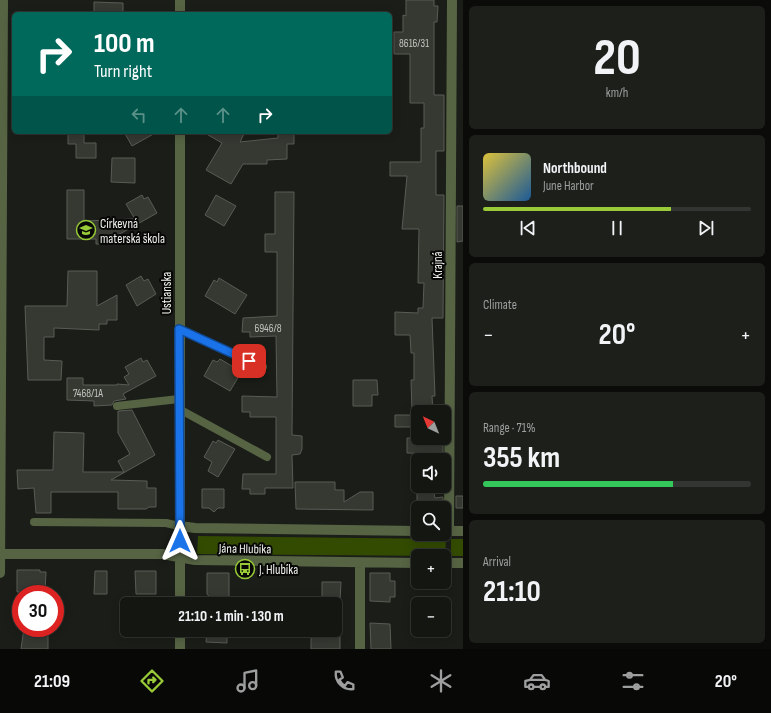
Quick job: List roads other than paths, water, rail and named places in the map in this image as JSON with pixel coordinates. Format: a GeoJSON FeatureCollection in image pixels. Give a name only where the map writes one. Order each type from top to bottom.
{"type":"FeatureCollection","features":[{"type":"Feature","properties":{"kind":"street"},"geometry":{"type":"LineString","coordinates":[[0,573],[2,0]]}},
{"type":"Feature","properties":{"kind":"street"},"geometry":{"type":"LineString","coordinates":[[180,0],[180,12]]}},
{"type":"Feature","properties":{"kind":"street","name":"Krajná"},"geometry":{"type":"LineString","coordinates":[[446,501],[452,0]]}},
{"type":"Feature","properties":{"kind":"street","name":"Ustianska"},"geometry":{"type":"LineString","coordinates":[[180,134],[180,597]]}},
{"type":"Feature","properties":{"kind":"street","name":"Jána Hlubíka"},"geometry":{"type":"LineString","coordinates":[[180,526],[195,528],[411,531]]}},
{"type":"Feature","properties":{"kind":"street"},"geometry":{"type":"LineString","coordinates":[[451,531],[463,531]]}},
{"type":"Feature","properties":{"kind":"street","name":"Jána Hlubíka"},"geometry":{"type":"LineString","coordinates":[[0,554],[162,554],[195,560],[411,563]]}},
{"type":"Feature","properties":{"kind":"street"},"geometry":{"type":"LineString","coordinates":[[360,563],[360,649]]}},
{"type":"Feature","properties":{"kind":"street"},"geometry":{"type":"LineString","coordinates":[[451,563],[463,563]]}},
{"type":"Feature","properties":{"kind":"street"},"geometry":{"type":"LineString","coordinates":[[180,637],[180,649]]}},
{"type":"Feature","properties":{"kind":"lane"},"geometry":{"type":"LineString","coordinates":[[179,329],[263,367]]}},
{"type":"Feature","properties":{"kind":"lane"},"geometry":{"type":"LineString","coordinates":[[116,406],[180,399]]}},
{"type":"Feature","properties":{"kind":"lane"},"geometry":{"type":"LineString","coordinates":[[179,409],[267,457]]}},
{"type":"Feature","properties":{"kind":"lane","name":"Jána Hlubíka"},"geometry":{"type":"LineString","coordinates":[[34,522],[166,524],[180,526]]}},
{"type":"Feature","properties":{"kind":"place","name":"Církevná materská škola"},"geometry":{"type":"Point","coordinates":[86,230]}},
{"type":"Feature","properties":{"kind":"place","name":"J. Hlubíka"},"geometry":{"type":"Point","coordinates":[245,569]}}]}
